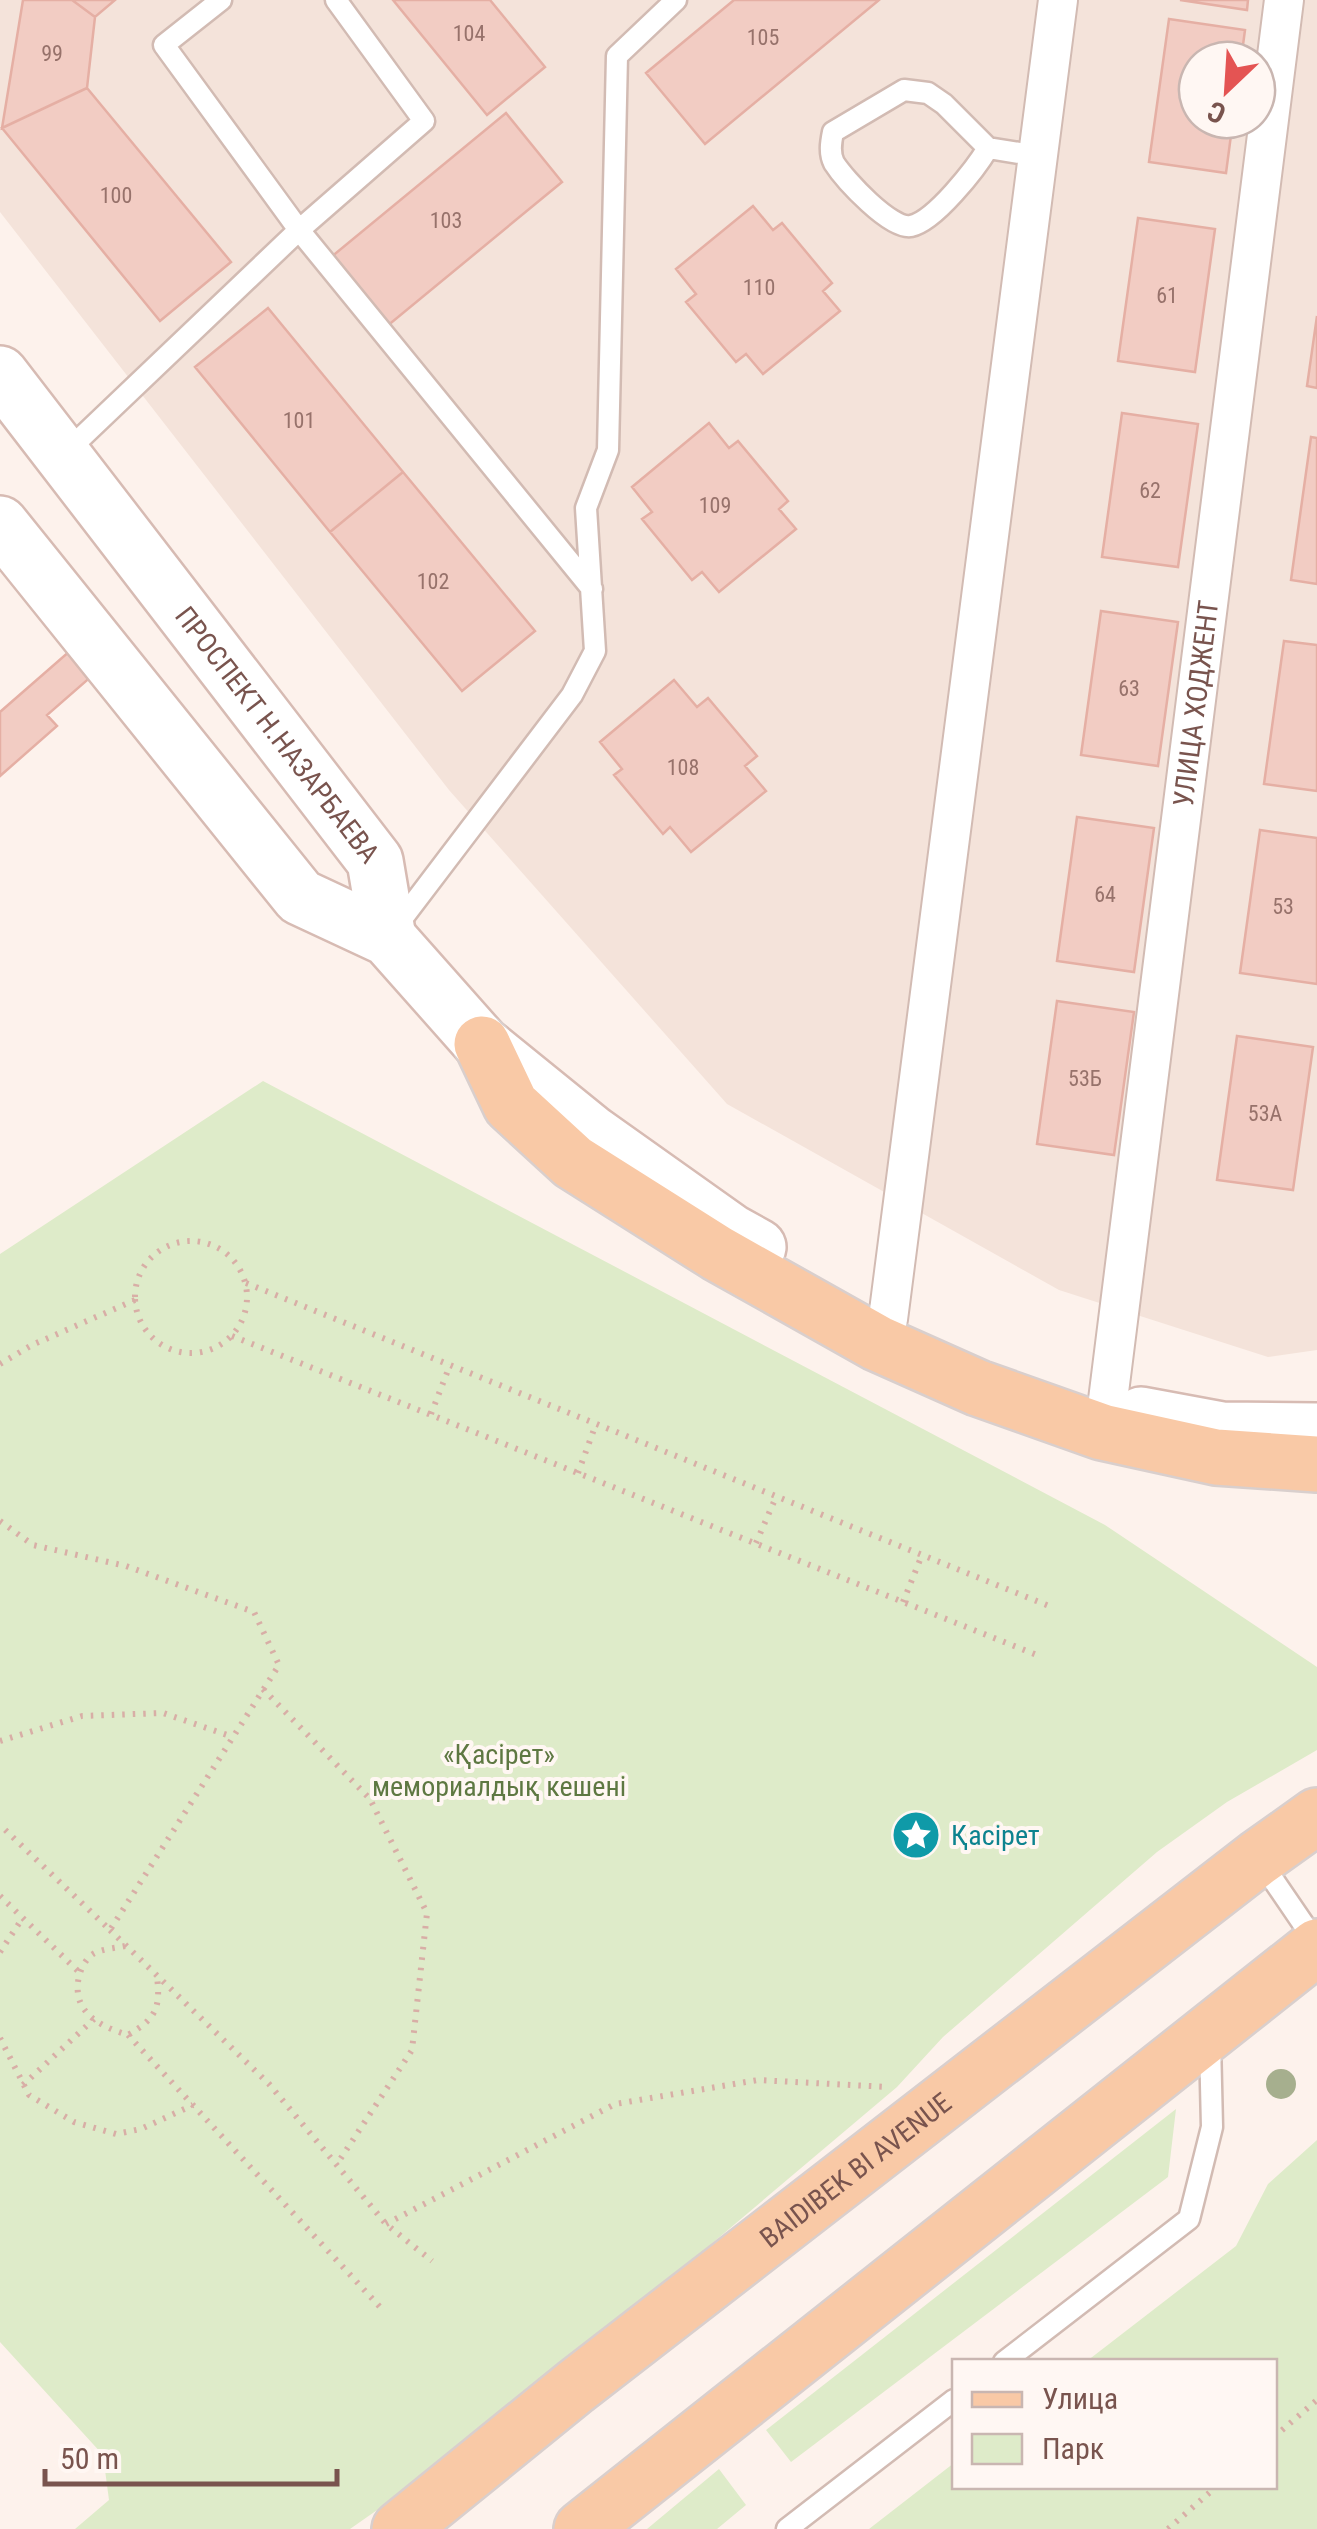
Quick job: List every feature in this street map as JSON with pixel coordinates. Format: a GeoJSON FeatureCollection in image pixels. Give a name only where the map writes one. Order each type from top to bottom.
{"type":"FeatureCollection","features":[{"type":"Feature","properties":{"kind":"main road","name":"ПРОСПЕКТ Н.НАЗАРБАЕВА"},"geometry":{"type":"LineString","coordinates":[[0,374],[375,861],[388,938]]}},
{"type":"Feature","properties":{"kind":"main road"},"geometry":{"type":"LineString","coordinates":[[0,524],[300,897],[388,938],[482,1044],[592,1134],[732,1232],[888,1319],[987,1366],[1107,1408],[1222,1430],[1317,1430]]}},
{"type":"Feature","properties":{"kind":"main road"},"geometry":{"type":"LineString","coordinates":[[482,1044],[511,1105],[572,1162],[717,1253],[877,1343],[978,1388],[1102,1432],[1216,1457],[1317,1464]]}},
{"type":"Feature","properties":{"kind":"main road","name":"BAIDIBEK BI AVENUE"},"geometry":{"type":"LineString","coordinates":[[400,2529],[590,2375],[1317,1816]]}},
{"type":"Feature","properties":{"kind":"main road"},"geometry":{"type":"LineString","coordinates":[[582,2529],[1317,1946]]}},
{"type":"Feature","properties":{"kind":"street"},"geometry":{"type":"LineString","coordinates":[[888,1319],[1058,0]]}},
{"type":"Feature","properties":{"kind":"street","name":"УЛИЦА ХОДЖЕНТ"},"geometry":{"type":"LineString","coordinates":[[1107,1408],[1284,0]]}},
{"type":"Feature","properties":{"kind":"lane"},"geometry":{"type":"LineString","coordinates":[[221,0],[164,45],[299,230],[592,589]]}},
{"type":"Feature","properties":{"kind":"lane"},"geometry":{"type":"LineString","coordinates":[[63,456],[299,230],[424,121],[336,0]]}},
{"type":"Feature","properties":{"kind":"lane"},"geometry":{"type":"LineString","coordinates":[[388,938],[572,696],[595,652],[586,508],[608,450],[617,56],[676,0]]}},
{"type":"Feature","properties":{"kind":"lane"},"geometry":{"type":"LineString","coordinates":[[988,148],[976,168],[928,216],[912,226],[886,218],[833,161],[830,145],[833,132],[904,90],[928,93],[944,104],[988,148],[1038,156]]}},
{"type":"Feature","properties":{"kind":"lane"},"geometry":{"type":"LineString","coordinates":[[1258,1858],[1317,1946]]}},
{"type":"Feature","properties":{"kind":"lane"},"geometry":{"type":"LineString","coordinates":[[1008,2359],[1189,2219],[1212,2127],[1210,2032]]}},
{"type":"Feature","properties":{"kind":"lane"},"geometry":{"type":"LineString","coordinates":[[787,2529],[952,2402]]}},
{"type":"Feature","properties":{"kind":"path"},"geometry":{"type":"LineString","coordinates":[[191,1240],[210,1243],[239,1266],[248,1302],[243,1320],[218,1347],[181,1352],[163,1346],[148,1334],[135,1300],[144,1265],[157,1252],[191,1240]]}},
{"type":"Feature","properties":{"kind":"path"},"geometry":{"type":"LineString","coordinates":[[246,1283],[1054,1608]]}},
{"type":"Feature","properties":{"kind":"path"},"geometry":{"type":"LineString","coordinates":[[0,1364],[32,1345],[135,1300]]}},
{"type":"Feature","properties":{"kind":"path"},"geometry":{"type":"LineString","coordinates":[[232,1336],[1042,1657]]}},
{"type":"Feature","properties":{"kind":"path"},"geometry":{"type":"LineString","coordinates":[[430,1414],[450,1365]]}},
{"type":"Feature","properties":{"kind":"path"},"geometry":{"type":"LineString","coordinates":[[578,1472],[596,1424]]}},
{"type":"Feature","properties":{"kind":"path"},"geometry":{"type":"LineString","coordinates":[[756,1544],[776,1497]]}},
{"type":"Feature","properties":{"kind":"path"},"geometry":{"type":"LineString","coordinates":[[0,1520],[34,1546],[126,1566],[254,1612],[279,1665],[110,1930]]}},
{"type":"Feature","properties":{"kind":"path"},"geometry":{"type":"LineString","coordinates":[[904,1602],[922,1556]]}},
{"type":"Feature","properties":{"kind":"path"},"geometry":{"type":"LineString","coordinates":[[263,1689],[370,1799],[427,1913],[412,2050],[336,2164]]}},
{"type":"Feature","properties":{"kind":"path"},"geometry":{"type":"LineString","coordinates":[[0,1742],[82,1716],[163,1712],[234,1737]]}},
{"type":"Feature","properties":{"kind":"path"},"geometry":{"type":"LineString","coordinates":[[0,1825],[269,2084],[386,2224],[432,2261]]}},
{"type":"Feature","properties":{"kind":"path"},"geometry":{"type":"LineString","coordinates":[[0,1896],[79,1972]]}},
{"type":"Feature","properties":{"kind":"path"},"geometry":{"type":"LineString","coordinates":[[0,1952],[22,1919]]}},
{"type":"Feature","properties":{"kind":"path"},"geometry":{"type":"LineString","coordinates":[[125,1946],[92,1954],[79,1972],[77,1992],[83,2010],[104,2028],[128,2035],[380,2306]]}},
{"type":"Feature","properties":{"kind":"path"},"geometry":{"type":"LineString","coordinates":[[128,2035],[150,2022],[160,1997],[157,1976]]}},
{"type":"Feature","properties":{"kind":"path"},"geometry":{"type":"LineString","coordinates":[[23,2085],[94,2019]]}},
{"type":"Feature","properties":{"kind":"path"},"geometry":{"type":"LineString","coordinates":[[0,2038],[28,2095],[74,2122],[116,2134],[140,2129],[193,2105]]}},
{"type":"Feature","properties":{"kind":"path"},"geometry":{"type":"LineString","coordinates":[[386,2224],[615,2104],[758,2080],[897,2087]]}},
{"type":"Feature","properties":{"kind":"path"},"geometry":{"type":"LineString","coordinates":[[1277,2434],[1317,2400]]}},
{"type":"Feature","properties":{"kind":"path"},"geometry":{"type":"LineString","coordinates":[[1168,2529],[1214,2489]]}},
{"type":"Feature","properties":{"kind":"shaded area"},"geometry":{"type":"Polygon","coordinates":[[[0,0],[1317,0],[1317,1350],[1268,1357],[1059,1290],[727,1104],[449,790],[0,212],[0,0]]]}},
{"type":"Feature","properties":{"kind":"green space","name":"«Қасірет» мемориалдық кешені"},"geometry":{"type":"Polygon","coordinates":[[[263,1081],[1105,1525],[1317,1667],[1317,1750],[1227,1802],[1157,1852],[943,2037],[897,2087],[490,2431],[350,2529],[75,2529],[109,2500],[103,2455],[0,2342],[0,1254],[263,1081]]]}},
{"type":"Feature","properties":{"kind":"green space"},"geometry":{"type":"Polygon","coordinates":[[[1176,2109],[1168,2177],[791,2462],[766,2430],[1176,2109]]]}},
{"type":"Feature","properties":{"kind":"green space"},"geometry":{"type":"Polygon","coordinates":[[[1317,2140],[1317,2529],[869,2529],[952,2465],[952,2489],[1277,2489],[1277,2359],[1090,2359],[1236,2246],[1268,2184],[1317,2140]]]}},
{"type":"Feature","properties":{"kind":"green space"},"geometry":{"type":"Polygon","coordinates":[[[719,2469],[746,2505],[717,2529],[647,2529],[719,2469]]]}},
{"type":"Feature","properties":{"kind":"building"},"geometry":{"type":"Polygon","coordinates":[[[23,0],[72,0],[95,17],[87,88],[2,128],[23,0]]]}},
{"type":"Feature","properties":{"kind":"building"},"geometry":{"type":"Polygon","coordinates":[[[72,0],[115,0],[95,17],[72,0]]]}},
{"type":"Feature","properties":{"kind":"building"},"geometry":{"type":"Polygon","coordinates":[[[393,0],[490,0],[545,67],[487,115],[393,0]]]}},
{"type":"Feature","properties":{"kind":"building"},"geometry":{"type":"Polygon","coordinates":[[[734,0],[879,0],[705,144],[646,73],[734,0]]]}},
{"type":"Feature","properties":{"kind":"building"},"geometry":{"type":"Polygon","coordinates":[[[1180,0],[1248,0],[1247,10],[1180,0]]]}},
{"type":"Feature","properties":{"kind":"building"},"geometry":{"type":"Polygon","coordinates":[[[1169,19],[1245,30],[1244,40],[1177,40],[1177,140],[1230,140],[1226,173],[1149,162],[1169,19]]]}},
{"type":"Feature","properties":{"kind":"building"},"geometry":{"type":"Polygon","coordinates":[[[87,88],[231,262],[160,321],[2,128],[87,88]]]}},
{"type":"Feature","properties":{"kind":"building"},"geometry":{"type":"Polygon","coordinates":[[[506,113],[562,182],[386,327],[330,258],[506,113]]]}},
{"type":"Feature","properties":{"kind":"building"},"geometry":{"type":"Polygon","coordinates":[[[753,206],[773,230],[782,223],[832,283],[823,291],[840,311],[763,374],[746,354],[736,362],[686,302],[696,294],[676,269],[753,206]]]}},
{"type":"Feature","properties":{"kind":"building"},"geometry":{"type":"Polygon","coordinates":[[[1138,218],[1215,229],[1195,372],[1118,361],[1138,218]]]}},
{"type":"Feature","properties":{"kind":"building"},"geometry":{"type":"Polygon","coordinates":[[[268,308],[403,472],[330,532],[195,367],[268,308]]]}},
{"type":"Feature","properties":{"kind":"building"},"geometry":{"type":"Polygon","coordinates":[[[1317,316],[1317,388],[1307,386],[1317,316]]]}},
{"type":"Feature","properties":{"kind":"building"},"geometry":{"type":"Polygon","coordinates":[[[1122,413],[1198,424],[1178,567],[1102,557],[1122,413]]]}},
{"type":"Feature","properties":{"kind":"building"},"geometry":{"type":"Polygon","coordinates":[[[709,423],[729,448],[738,441],[788,501],[779,509],[796,529],[719,592],[702,572],[692,580],[642,519],[652,512],[632,487],[709,423]]]}},
{"type":"Feature","properties":{"kind":"building"},"geometry":{"type":"Polygon","coordinates":[[[1311,437],[1317,438],[1317,584],[1291,580],[1311,437]]]}},
{"type":"Feature","properties":{"kind":"building"},"geometry":{"type":"Polygon","coordinates":[[[403,472],[535,631],[462,691],[330,532],[403,472]]]}},
{"type":"Feature","properties":{"kind":"building"},"geometry":{"type":"Polygon","coordinates":[[[1101,611],[1178,622],[1158,766],[1081,755],[1101,611]]]}},
{"type":"Feature","properties":{"kind":"building"},"geometry":{"type":"Polygon","coordinates":[[[1284,641],[1317,645],[1317,791],[1264,784],[1284,641]]]}},
{"type":"Feature","properties":{"kind":"building"},"geometry":{"type":"Polygon","coordinates":[[[71,650],[93,675],[47,715],[57,726],[0,776],[0,712],[71,650]]]}},
{"type":"Feature","properties":{"kind":"building"},"geometry":{"type":"Polygon","coordinates":[[[674,680],[697,707],[708,698],[757,756],[745,766],[766,791],[691,852],[670,827],[663,834],[614,775],[622,769],[600,742],[674,680]]]}},
{"type":"Feature","properties":{"kind":"building"},"geometry":{"type":"Polygon","coordinates":[[[1077,817],[1154,828],[1134,972],[1057,961],[1077,817]]]}},
{"type":"Feature","properties":{"kind":"building"},"geometry":{"type":"Polygon","coordinates":[[[1260,830],[1317,838],[1317,984],[1240,973],[1260,830]]]}},
{"type":"Feature","properties":{"kind":"building"},"geometry":{"type":"Polygon","coordinates":[[[1057,1001],[1134,1012],[1114,1155],[1037,1144],[1057,1001]]]}},
{"type":"Feature","properties":{"kind":"building"},"geometry":{"type":"Polygon","coordinates":[[[1237,1036],[1313,1047],[1293,1190],[1217,1180],[1237,1036]]]}},
{"type":"Feature","properties":{"kind":"place","name":"Қасірет"},"geometry":{"type":"Point","coordinates":[916,1835]}}]}
